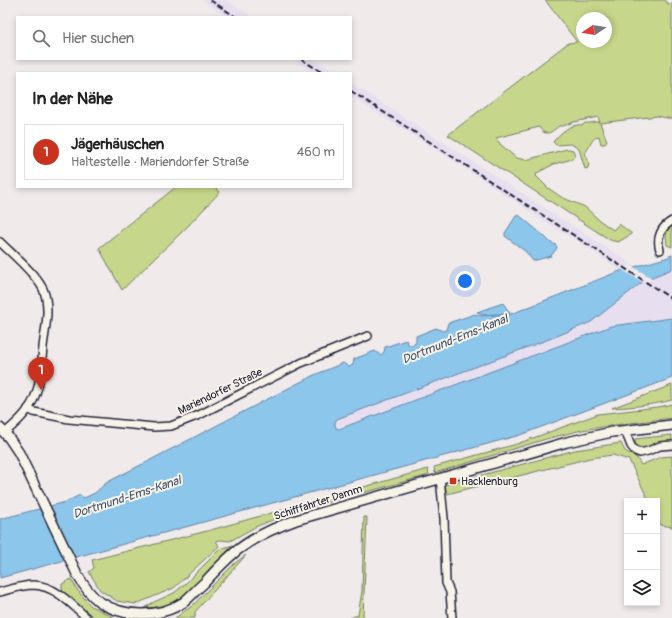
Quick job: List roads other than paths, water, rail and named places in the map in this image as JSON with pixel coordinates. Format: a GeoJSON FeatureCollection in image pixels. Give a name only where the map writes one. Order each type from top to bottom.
{"type":"FeatureCollection","features":[{"type":"Feature","properties":{"kind":"main road","name":"Schifffahrter Damm"},"geometry":{"type":"LineString","coordinates":[[2,431],[13,444],[18,453],[40,495],[74,567],[85,586],[100,602],[118,611],[141,616],[161,612],[179,605],[240,548],[254,539],[296,520],[590,436],[672,426]]}},
{"type":"Feature","properties":{"kind":"street"},"geometry":{"type":"LineString","coordinates":[[660,250],[659,239],[661,232],[664,227],[672,221]]}},
{"type":"Feature","properties":{"kind":"street"},"geometry":{"type":"LineString","coordinates":[[0,242],[32,273],[43,289],[46,301],[46,323],[37,388],[28,409],[20,420],[2,431]]}},
{"type":"Feature","properties":{"kind":"street","name":"Mariendorfer Straße"},"geometry":{"type":"LineString","coordinates":[[28,409],[34,412],[69,419],[154,427],[171,426],[199,415],[301,363],[368,336]]}},
{"type":"Feature","properties":{"kind":"street"},"geometry":{"type":"LineString","coordinates":[[623,431],[631,446],[635,451],[640,453],[660,446],[672,444]]}},
{"type":"Feature","properties":{"kind":"street"},"geometry":{"type":"LineString","coordinates":[[440,478],[444,518],[446,583],[450,592],[452,618]]}},
{"type":"Feature","properties":{"kind":"street"},"geometry":{"type":"LineString","coordinates":[[0,592],[34,585],[44,586],[60,594],[87,618]]}},
{"type":"Feature","properties":{"kind":"water"},"geometry":{"type":"Polygon","coordinates":[[[519,215],[550,242],[556,245],[557,248],[551,256],[533,261],[526,252],[505,236],[505,233],[516,216],[519,215]]]}},
{"type":"Feature","properties":{"kind":"water","name":"Dortmund-Ems-Kanal"},"geometry":{"type":"Polygon","coordinates":[[[672,255],[672,269],[645,280],[591,322],[337,419],[335,425],[336,428],[339,429],[611,326],[672,318],[672,378],[520,435],[0,578],[0,519],[66,502],[80,495],[84,498],[95,493],[106,483],[312,376],[343,363],[349,367],[353,365],[354,359],[375,351],[381,355],[384,352],[385,347],[406,340],[409,345],[413,345],[416,342],[416,336],[436,328],[443,331],[446,330],[448,323],[475,314],[482,316],[511,314],[620,271],[672,255]]]}},
{"type":"Feature","properties":{"kind":"water"},"geometry":{"type":"Polygon","coordinates":[[[503,303],[510,313],[483,315],[477,312],[503,303]]]}},
{"type":"Feature","properties":{"kind":"railway"},"geometry":{"type":"LineString","coordinates":[[210,0],[234,16]]}},
{"type":"Feature","properties":{"kind":"railway"},"geometry":{"type":"LineString","coordinates":[[303,60],[321,72]]}},
{"type":"Feature","properties":{"kind":"railway"},"geometry":{"type":"LineString","coordinates":[[352,92],[672,299]]}},
{"type":"Feature","properties":{"kind":"place","name":"Jägerhäuschen"},"geometry":{"type":"Point","coordinates":[41,390]}},
{"type":"Feature","properties":{"kind":"place","name":"Hacklenburg"},"geometry":{"type":"Point","coordinates":[453,481]}}]}
